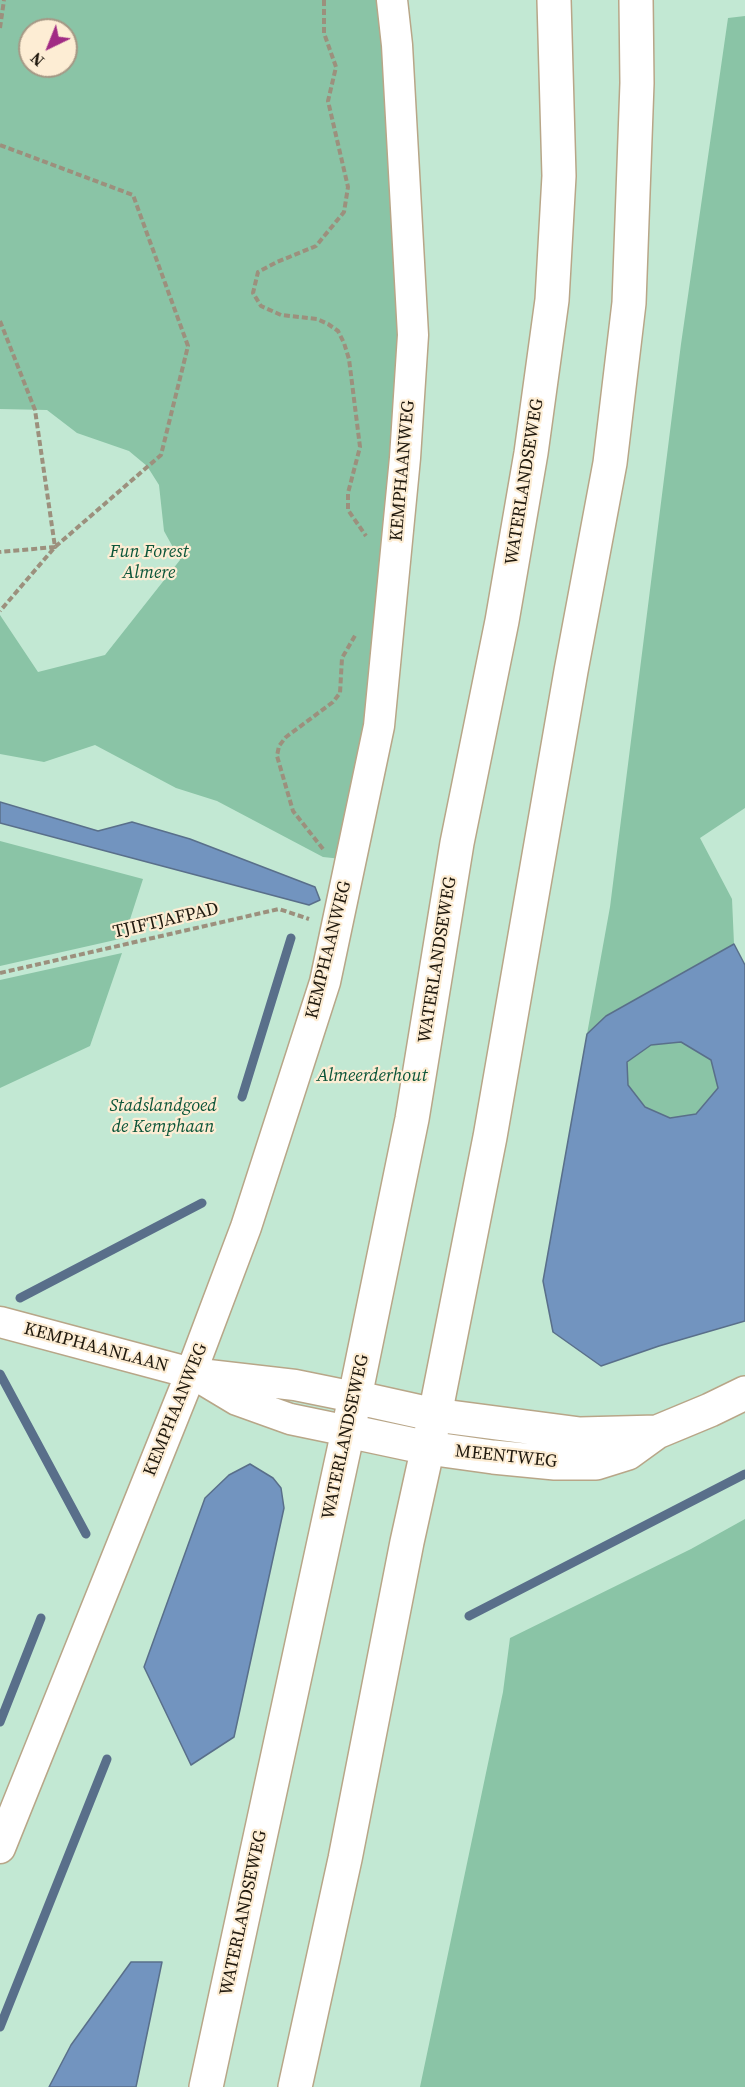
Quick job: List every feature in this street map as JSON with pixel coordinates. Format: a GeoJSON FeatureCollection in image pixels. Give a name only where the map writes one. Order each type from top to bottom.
{"type":"FeatureCollection","features":[{"type":"Feature","properties":{"kind":"main road","name":"WATERLANDSEWEG"},"geometry":{"type":"LineString","coordinates":[[206,2087],[348,1431],[412,1119],[457,843],[502,621],[531,453],[552,300],[559,176],[554,0]]}},
{"type":"Feature","properties":{"kind":"main road"},"geometry":{"type":"LineString","coordinates":[[295,2087],[345,1859],[490,1137],[569,683],[610,463],[629,303],[637,83],[636,0]]}},
{"type":"Feature","properties":{"kind":"main road","name":"MEENTWEG"},"geometry":{"type":"LineString","coordinates":[[348,1431],[428,1448],[544,1462],[596,1463],[628,1452],[657,1432],[745,1393]]}},
{"type":"Feature","properties":{"kind":"main road","name":"KEMPHAANLAAN"},"geometry":{"type":"LineString","coordinates":[[354,1397],[435,1415]]}},
{"type":"Feature","properties":{"kind":"main road","name":"MEENTWEG"},"geometry":{"type":"LineString","coordinates":[[435,1415],[580,1434],[657,1432]]}},
{"type":"Feature","properties":{"kind":"street","name":"KEMPHAANWEG"},"geometry":{"type":"LineString","coordinates":[[0,1848],[191,1374],[246,1227],[325,982],[379,726],[405,458],[413,335],[398,45],[392,0]]}},
{"type":"Feature","properties":{"kind":"street","name":"KEMPHAANLAAN"},"geometry":{"type":"LineString","coordinates":[[0,1322],[191,1374],[295,1385],[354,1397]]}},
{"type":"Feature","properties":{"kind":"street","name":"KEMPHAANLAAN"},"geometry":{"type":"LineString","coordinates":[[191,1374],[248,1403],[290,1419],[348,1431]]}},
{"type":"Feature","properties":{"kind":"path"},"geometry":{"type":"LineString","coordinates":[[0,28],[3,0]]}},
{"type":"Feature","properties":{"kind":"path"},"geometry":{"type":"LineString","coordinates":[[324,0],[324,33],[336,67],[328,101],[348,187],[344,212],[316,246],[258,272],[253,293],[261,306],[281,315],[317,320],[328,324],[338,331],[344,343],[349,359],[360,447],[348,494],[348,510],[366,536],[367,542]]}},
{"type":"Feature","properties":{"kind":"path"},"geometry":{"type":"LineString","coordinates":[[0,145],[133,195],[188,346],[160,455],[55,547],[0,611]]}},
{"type":"Feature","properties":{"kind":"path"},"geometry":{"type":"LineString","coordinates":[[0,321],[35,410],[55,547]]}},
{"type":"Feature","properties":{"kind":"path"},"geometry":{"type":"LineString","coordinates":[[0,552],[55,547]]}},
{"type":"Feature","properties":{"kind":"path"},"geometry":{"type":"LineString","coordinates":[[347,877],[293,811],[277,756],[279,746],[286,737],[333,702],[340,693],[342,658],[358,632]]}},
{"type":"Feature","properties":{"kind":"path","name":"TJIFTJAFPAD"},"geometry":{"type":"LineString","coordinates":[[0,973],[279,909],[336,928]]}},
{"type":"Feature","properties":{"kind":"green space","name":"Almeerderhout"},"geometry":{"type":"Polygon","coordinates":[[[0,0],[745,0],[745,2087],[0,2087],[0,0]]]}},
{"type":"Feature","properties":{"kind":"green space","name":"Fun Forest Almere"},"geometry":{"type":"Polygon","coordinates":[[[0,0],[383,0],[401,243],[397,454],[372,682],[342,859],[323,857],[217,801],[176,788],[95,745],[44,762],[0,754],[0,615],[38,672],[105,655],[180,560],[164,531],[159,485],[147,466],[129,451],[77,433],[47,410],[0,409],[0,0]]]}},
{"type":"Feature","properties":{"kind":"green space"},"geometry":{"type":"Polygon","coordinates":[[[745,16],[745,808],[700,838],[732,899],[734,944],[606,1016],[587,1034],[610,907],[681,344],[728,18],[745,16]]]}},
{"type":"Feature","properties":{"kind":"green space"},"geometry":{"type":"Polygon","coordinates":[[[0,841],[143,879],[124,938],[0,966],[0,841]]]}},
{"type":"Feature","properties":{"kind":"green space"},"geometry":{"type":"Polygon","coordinates":[[[122,953],[90,1046],[0,1088],[0,980],[122,953]]]}},
{"type":"Feature","properties":{"kind":"green space"},"geometry":{"type":"Polygon","coordinates":[[[681,1042],[711,1060],[718,1088],[696,1114],[670,1118],[645,1107],[628,1085],[627,1062],[651,1045],[681,1042]]]}},
{"type":"Feature","properties":{"kind":"green space"},"geometry":{"type":"Polygon","coordinates":[[[745,1519],[745,2087],[420,2087],[503,1692],[510,1638],[691,1549],[745,1519]]]}},
{"type":"Feature","properties":{"kind":"water"},"geometry":{"type":"Polygon","coordinates":[[[0,802],[98,831],[132,822],[190,839],[315,887],[320,900],[309,905],[0,823],[0,802]]]}},
{"type":"Feature","properties":{"kind":"water"},"geometry":{"type":"Polygon","coordinates":[[[734,944],[745,965],[745,1321],[601,1366],[553,1332],[543,1281],[587,1034],[606,1016],[734,944]],[[681,1042],[651,1045],[627,1062],[628,1085],[645,1107],[670,1118],[696,1114],[718,1088],[711,1060],[681,1042]]]}},
{"type":"Feature","properties":{"kind":"water"},"geometry":{"type":"Polygon","coordinates":[[[250,1464],[273,1478],[281,1488],[284,1508],[234,1737],[191,1765],[144,1667],[205,1498],[229,1475],[250,1464]]]}},
{"type":"Feature","properties":{"kind":"water"},"geometry":{"type":"Polygon","coordinates":[[[131,1962],[162,1962],[136,2087],[49,2087],[71,2045],[131,1962]]]}},
{"type":"Feature","properties":{"kind":"waterway"},"geometry":{"type":"LineString","coordinates":[[242,1097],[291,938]]}},
{"type":"Feature","properties":{"kind":"waterway"},"geometry":{"type":"LineString","coordinates":[[20,1298],[202,1203]]}},
{"type":"Feature","properties":{"kind":"waterway"},"geometry":{"type":"LineString","coordinates":[[0,1374],[86,1534]]}},
{"type":"Feature","properties":{"kind":"waterway"},"geometry":{"type":"LineString","coordinates":[[469,1616],[745,1474]]}},
{"type":"Feature","properties":{"kind":"waterway"},"geometry":{"type":"LineString","coordinates":[[0,1722],[41,1618]]}},
{"type":"Feature","properties":{"kind":"waterway"},"geometry":{"type":"LineString","coordinates":[[0,2027],[107,1759]]}},
{"type":"Feature","properties":{"kind":"park label","name":"Stadslandgoed de Kemphaan"},"geometry":{"type":"Point","coordinates":[163,1116]}}]}
